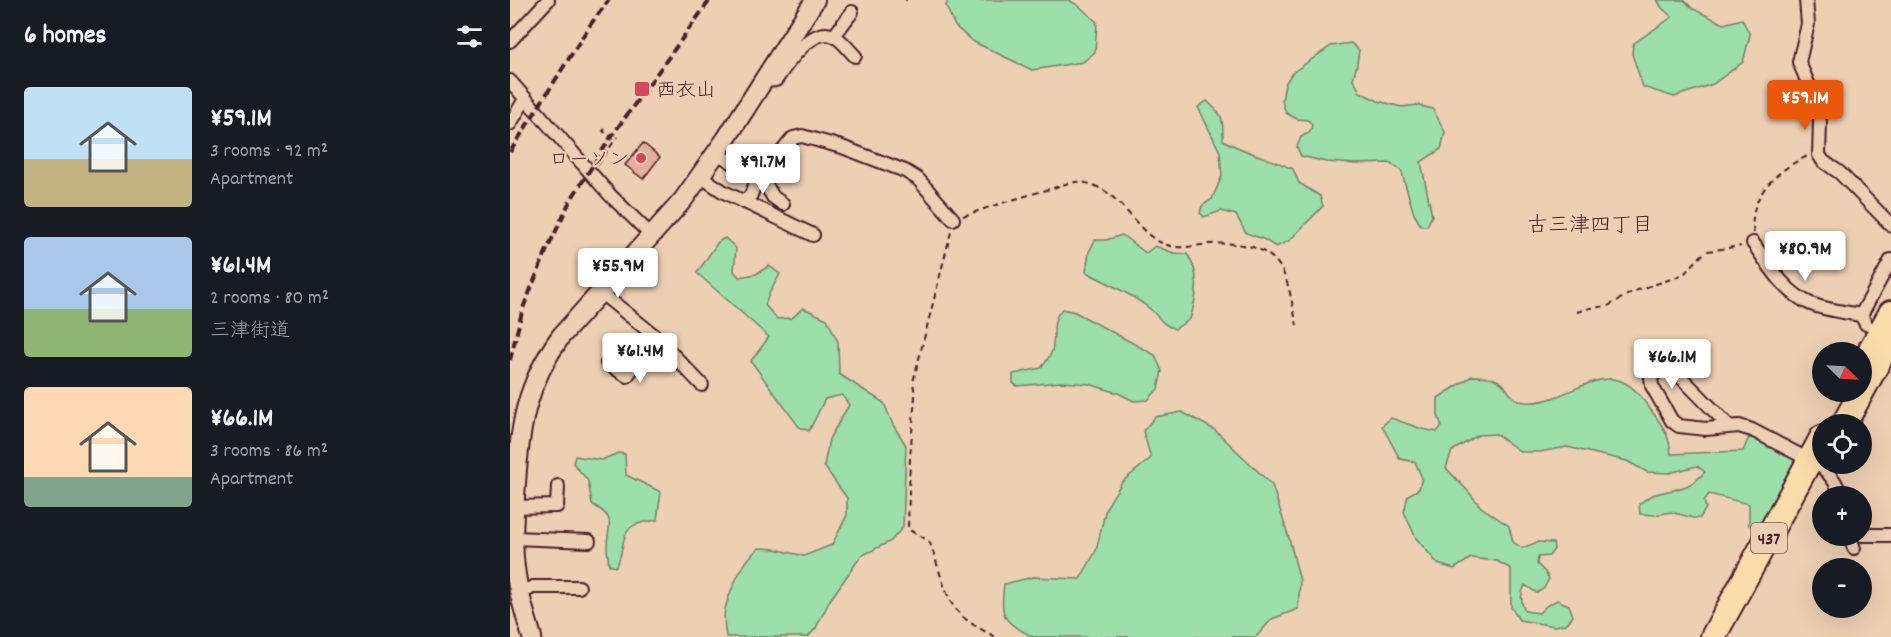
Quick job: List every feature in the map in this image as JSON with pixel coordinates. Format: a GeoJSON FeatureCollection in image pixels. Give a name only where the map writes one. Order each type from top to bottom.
{"type":"FeatureCollection","features":[{"type":"Feature","properties":{"kind":"highway"},"geometry":{"type":"LineString","coordinates":[[1872,349],[1891,314]]}},
{"type":"Feature","properties":{"kind":"highway"},"geometry":{"type":"LineString","coordinates":[[1849,414],[1891,338]]}},
{"type":"Feature","properties":{"kind":"highway","name":"437"},"geometry":{"type":"LineString","coordinates":[[1713,637],[1812,473]]}},
{"type":"Feature","properties":{"kind":"highway","name":"437"},"geometry":{"type":"LineString","coordinates":[[1727,637],[1812,474]]}},
{"type":"Feature","properties":{"kind":"street"},"geometry":{"type":"LineString","coordinates":[[510,41],[548,0]]}},
{"type":"Feature","properties":{"kind":"street"},"geometry":{"type":"LineString","coordinates":[[532,637],[519,594],[513,538],[520,435],[529,395],[548,354],[561,336],[683,200],[717,153],[815,0]]}},
{"type":"Feature","properties":{"kind":"street"},"geometry":{"type":"LineString","coordinates":[[1806,0],[1808,24],[1799,62],[1818,107],[1819,151],[1823,161],[1840,173],[1891,225]]}},
{"type":"Feature","properties":{"kind":"street"},"geometry":{"type":"LineString","coordinates":[[834,36],[852,12]]}},
{"type":"Feature","properties":{"kind":"street"},"geometry":{"type":"LineString","coordinates":[[764,81],[776,80],[793,57],[811,39],[822,34],[834,36],[855,56]]}},
{"type":"Feature","properties":{"kind":"street"},"geometry":{"type":"LineString","coordinates":[[510,81],[610,195],[651,235]]}},
{"type":"Feature","properties":{"kind":"street"},"geometry":{"type":"LineString","coordinates":[[510,124],[525,99]]}},
{"type":"Feature","properties":{"kind":"street"},"geometry":{"type":"LineString","coordinates":[[744,202],[757,179],[764,174],[793,138],[802,136],[842,147],[904,171],[918,179],[953,219]]}},
{"type":"Feature","properties":{"kind":"street"},"geometry":{"type":"LineString","coordinates":[[717,153],[765,183],[773,197],[783,204]]}},
{"type":"Feature","properties":{"kind":"street"},"geometry":{"type":"LineString","coordinates":[[700,176],[724,192],[813,235]]}},
{"type":"Feature","properties":{"kind":"street"},"geometry":{"type":"LineString","coordinates":[[1753,243],[1771,268],[1798,297],[1811,304],[1863,320],[1891,260]]}},
{"type":"Feature","properties":{"kind":"street"},"geometry":{"type":"LineString","coordinates":[[600,292],[655,336],[702,385]]}},
{"type":"Feature","properties":{"kind":"street"},"geometry":{"type":"LineString","coordinates":[[607,363],[627,376],[655,336]]}},
{"type":"Feature","properties":{"kind":"street"},"geometry":{"type":"LineString","coordinates":[[1729,426],[1670,366],[1651,377],[1653,386],[1672,421],[1679,426],[1706,429],[1739,426],[1752,430],[1812,460]]}},
{"type":"Feature","properties":{"kind":"street"},"geometry":{"type":"LineString","coordinates":[[514,507],[557,506],[558,486]]}},
{"type":"Feature","properties":{"kind":"street"},"geometry":{"type":"LineString","coordinates":[[1872,534],[1891,535]]}},
{"type":"Feature","properties":{"kind":"street"},"geometry":{"type":"LineString","coordinates":[[513,538],[589,541]]}},
{"type":"Feature","properties":{"kind":"street"},"geometry":{"type":"LineString","coordinates":[[519,594],[532,587],[579,587]]}},
{"type":"Feature","properties":{"kind":"path"},"geometry":{"type":"LineString","coordinates":[[592,174],[617,138],[603,131],[605,129]]}},
{"type":"Feature","properties":{"kind":"path"},"geometry":{"type":"LineString","coordinates":[[1577,312],[1608,306],[1632,292],[1677,277],[1685,273],[1708,251],[1753,243],[1755,212],[1767,184],[1797,160],[1819,151]]}},
{"type":"Feature","properties":{"kind":"path"},"geometry":{"type":"LineString","coordinates":[[996,637],[975,626],[951,603],[930,543],[908,528],[915,396],[913,382],[953,219],[1069,184],[1081,182],[1094,186],[1110,194],[1148,233],[1162,243],[1186,248],[1234,242],[1266,252],[1278,262],[1286,277],[1297,325]]}},
{"type":"Feature","properties":{"kind":"green space"},"geometry":{"type":"Polygon","coordinates":[[[948,0],[1069,0],[1097,22],[1095,52],[1083,62],[1032,70],[972,41],[955,26],[946,6],[948,0]]]}},
{"type":"Feature","properties":{"kind":"green space"},"geometry":{"type":"Polygon","coordinates":[[[1657,0],[1684,0],[1693,9],[1724,24],[1742,19],[1750,35],[1743,62],[1713,84],[1674,97],[1643,87],[1632,54],[1633,44],[1672,17],[1657,0]]]}},
{"type":"Feature","properties":{"kind":"green space"},"geometry":{"type":"Polygon","coordinates":[[[1351,43],[1359,50],[1353,79],[1360,92],[1378,101],[1402,107],[1417,105],[1433,109],[1445,132],[1441,149],[1421,162],[1432,216],[1427,226],[1421,226],[1414,214],[1401,170],[1389,163],[1327,162],[1301,156],[1297,147],[1301,137],[1310,132],[1312,125],[1308,120],[1297,119],[1286,113],[1282,101],[1285,84],[1292,73],[1331,46],[1351,43]]]}},
{"type":"Feature","properties":{"kind":"green space"},"geometry":{"type":"Polygon","coordinates":[[[1207,101],[1217,110],[1221,118],[1223,140],[1293,169],[1299,183],[1320,196],[1323,206],[1289,241],[1276,247],[1246,233],[1236,215],[1221,211],[1204,217],[1200,213],[1202,206],[1212,199],[1222,176],[1220,152],[1198,107],[1207,101]]]}},
{"type":"Feature","properties":{"kind":"green space"},"geometry":{"type":"Polygon","coordinates":[[[1122,235],[1146,253],[1155,246],[1174,253],[1187,254],[1196,277],[1190,319],[1175,329],[1170,327],[1134,298],[1086,272],[1089,252],[1095,240],[1106,240],[1122,235]]]}},
{"type":"Feature","properties":{"kind":"green space"},"geometry":{"type":"Polygon","coordinates":[[[725,238],[736,248],[734,271],[739,277],[756,274],[769,266],[780,274],[765,305],[777,319],[792,318],[803,308],[827,319],[838,342],[839,374],[884,403],[893,425],[906,445],[903,527],[891,541],[861,556],[830,600],[816,628],[808,637],[726,637],[724,612],[738,576],[753,553],[759,548],[775,549],[804,556],[832,545],[847,515],[847,498],[824,466],[829,439],[849,405],[842,395],[825,399],[809,431],[799,427],[751,361],[769,337],[697,273],[718,242],[725,238]]]}},
{"type":"Feature","properties":{"kind":"green space"},"geometry":{"type":"Polygon","coordinates":[[[1062,309],[1075,312],[1155,355],[1162,371],[1158,389],[1148,400],[1134,401],[1118,393],[1089,384],[1061,382],[1017,386],[1013,383],[1013,374],[1041,368],[1049,358],[1053,346],[1056,319],[1062,309]]]}},
{"type":"Feature","properties":{"kind":"green space"},"geometry":{"type":"Polygon","coordinates":[[[1472,376],[1496,379],[1516,399],[1530,402],[1552,398],[1604,379],[1615,379],[1626,383],[1636,391],[1660,422],[1666,433],[1671,454],[1743,451],[1749,437],[1784,451],[1795,460],[1794,472],[1764,528],[1749,525],[1749,504],[1709,494],[1704,501],[1706,508],[1700,518],[1671,512],[1655,515],[1640,514],[1639,504],[1648,498],[1688,485],[1705,472],[1697,466],[1669,473],[1647,472],[1627,461],[1567,447],[1540,452],[1521,452],[1496,434],[1478,435],[1452,451],[1446,468],[1481,507],[1509,526],[1513,542],[1522,548],[1538,542],[1553,543],[1554,549],[1549,556],[1538,557],[1537,564],[1549,579],[1544,588],[1537,593],[1525,585],[1523,588],[1521,598],[1525,611],[1539,613],[1557,600],[1569,605],[1573,616],[1566,624],[1554,626],[1519,620],[1511,607],[1511,569],[1497,561],[1471,558],[1454,569],[1438,564],[1416,538],[1404,512],[1408,495],[1419,489],[1422,478],[1415,462],[1400,459],[1382,426],[1391,418],[1437,432],[1442,426],[1438,416],[1438,398],[1472,376]]]}},
{"type":"Feature","properties":{"kind":"green space"},"geometry":{"type":"Polygon","coordinates":[[[1182,412],[1215,430],[1272,485],[1300,581],[1298,609],[1272,619],[1256,637],[1033,637],[1015,627],[1006,618],[1004,612],[1004,584],[1033,577],[1080,579],[1096,551],[1106,508],[1122,482],[1151,458],[1143,431],[1155,417],[1182,412]]]}},
{"type":"Feature","properties":{"kind":"green space"},"geometry":{"type":"Polygon","coordinates":[[[618,453],[625,454],[626,475],[661,492],[657,520],[638,524],[629,530],[615,567],[609,565],[608,517],[592,504],[588,481],[573,463],[575,456],[602,460],[618,453]]]}},
{"type":"Feature","properties":{"kind":"building"},"geometry":{"type":"Polygon","coordinates":[[[643,143],[660,157],[643,179],[625,165],[643,143]]]}},
{"type":"Feature","properties":{"kind":"railway"},"geometry":{"type":"LineString","coordinates":[[510,152],[590,25],[609,0]]}},
{"type":"Feature","properties":{"kind":"railway"},"geometry":{"type":"LineString","coordinates":[[510,360],[523,308],[570,201],[611,137],[710,0]]}},
{"type":"Feature","properties":{"kind":"place","name":"西衣山"},"geometry":{"type":"Point","coordinates":[642,89]}},
{"type":"Feature","properties":{"kind":"place","name":"ローソン"},"geometry":{"type":"Point","coordinates":[641,158]}},
{"type":"Feature","properties":{"kind":"district","name":"古三津四丁目"},"geometry":{"type":"Point","coordinates":[1590,224]}}]}
